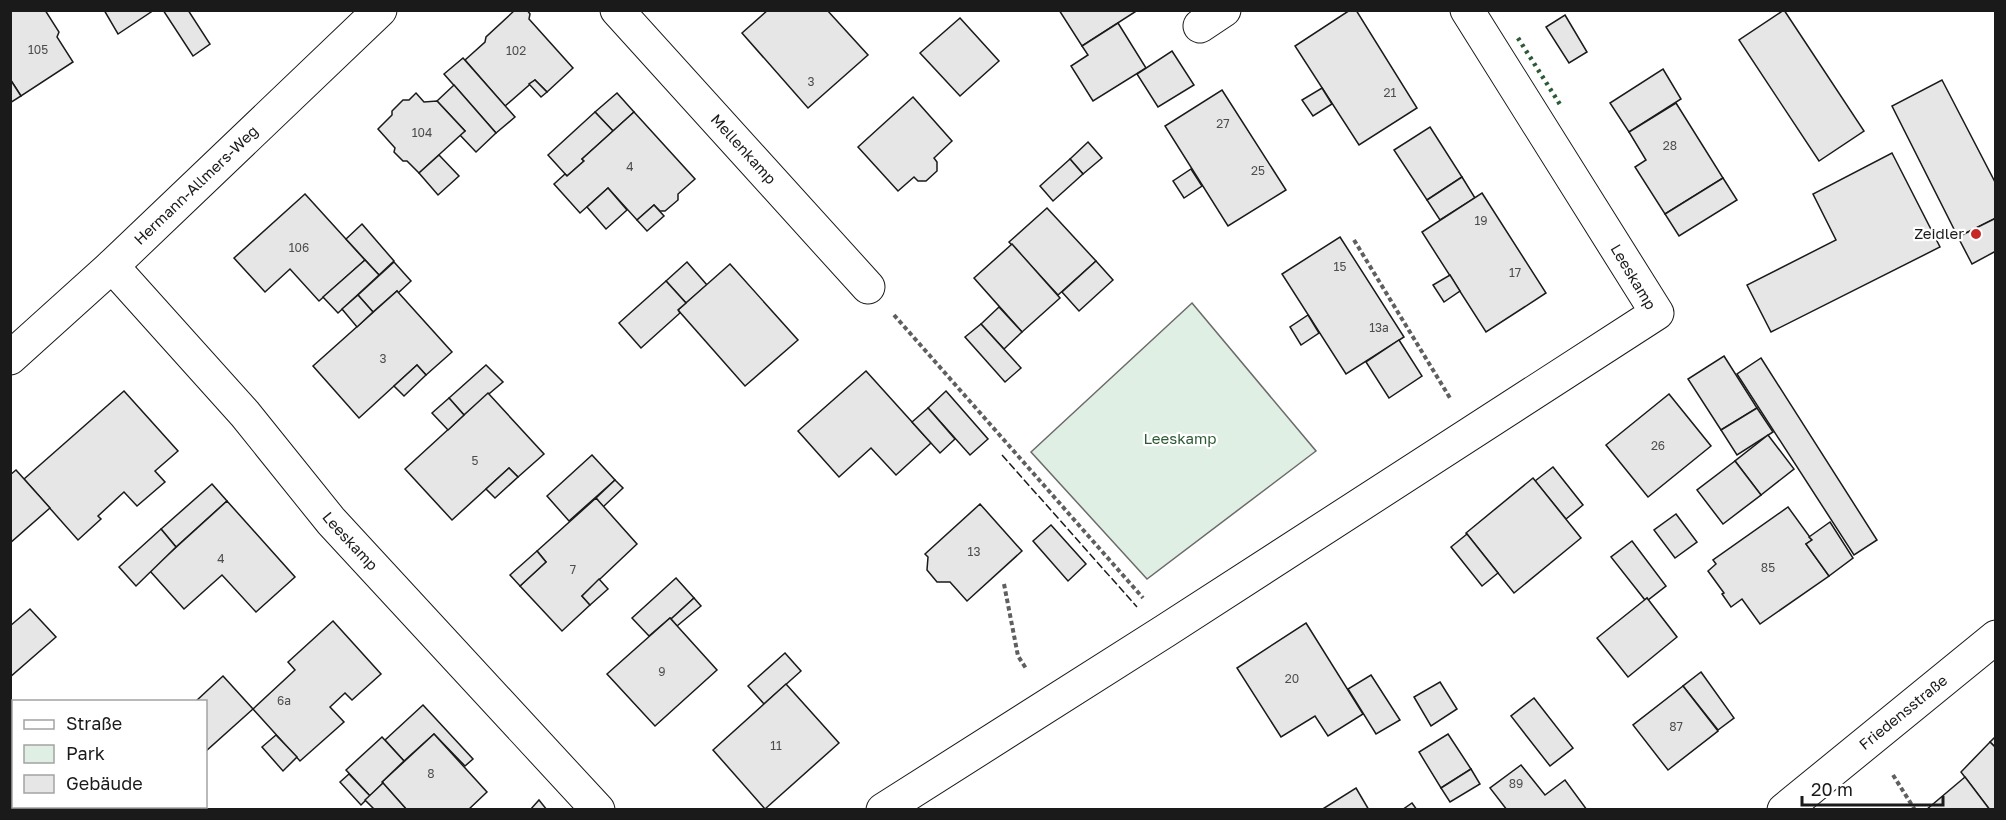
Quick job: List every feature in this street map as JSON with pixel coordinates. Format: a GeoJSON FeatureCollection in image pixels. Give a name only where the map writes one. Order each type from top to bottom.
{"type":"FeatureCollection","features":[{"type":"Feature","properties":{"kind":"street","name":"Hermann-Allmers-Weg"},"geometry":{"type":"LineString","coordinates":[[10,358],[111,266],[380,10]]}},
{"type":"Feature","properties":{"kind":"street","name":"Mellenkamp"},"geometry":{"type":"LineString","coordinates":[[616,10],[868,287]]}},
{"type":"Feature","properties":{"kind":"street","name":"Leeskamp"},"geometry":{"type":"LineString","coordinates":[[883,810],[1657,313],[1467,10]]}},
{"type":"Feature","properties":{"kind":"street","name":"Leeskamp"},"geometry":{"type":"LineString","coordinates":[[111,266],[245,414],[331,521],[598,810]]}},
{"type":"Feature","properties":{"kind":"street","name":"Friedensstraße"},"geometry":{"type":"LineString","coordinates":[[1786,809],[1995,637]]}},
{"type":"Feature","properties":{"kind":"path"},"geometry":{"type":"LineString","coordinates":[[1354,240],[1471,433]]}},
{"type":"Feature","properties":{"kind":"path"},"geometry":{"type":"LineString","coordinates":[[868,287],[907,328],[1138,591],[1165,631]]}},
{"type":"Feature","properties":{"kind":"path"},"geometry":{"type":"LineString","coordinates":[[1004,584],[1018,656],[1047,705]]}},
{"type":"Feature","properties":{"kind":"green space","name":"Leeskamp"},"geometry":{"type":"Polygon","coordinates":[[[1192,303],[1316,451],[1147,579],[1031,452],[1192,303]]]}},
{"type":"Feature","properties":{"kind":"building"},"geometry":{"type":"Polygon","coordinates":[[[10,10],[45,10],[59,32],[57,37],[73,62],[21,96],[10,79],[10,10]]]}},
{"type":"Feature","properties":{"kind":"building"},"geometry":{"type":"Polygon","coordinates":[[[104,10],[154,10],[118,34],[104,10]]]}},
{"type":"Feature","properties":{"kind":"building"},"geometry":{"type":"Polygon","coordinates":[[[163,10],[188,10],[210,44],[193,56],[163,10]]]}},
{"type":"Feature","properties":{"kind":"building"},"geometry":{"type":"Polygon","coordinates":[[[515,10],[527,10],[530,14],[529,19],[573,68],[547,92],[535,80],[505,106],[465,60],[515,10]]]}},
{"type":"Feature","properties":{"kind":"building"},"geometry":{"type":"Polygon","coordinates":[[[768,10],[827,10],[868,55],[808,108],[742,33],[768,10]]]}},
{"type":"Feature","properties":{"kind":"building"},"geometry":{"type":"Polygon","coordinates":[[[1059,10],[1138,10],[1082,46],[1059,10]]]}},
{"type":"Feature","properties":{"kind":"building"},"geometry":{"type":"Polygon","coordinates":[[[1350,10],[1356,10],[1417,108],[1359,145],[1295,46],[1350,10]]]}},
{"type":"Feature","properties":{"kind":"building"},"geometry":{"type":"Polygon","coordinates":[[[1784,10],[1864,131],[1819,161],[1739,40],[1784,10]]]}},
{"type":"Feature","properties":{"kind":"building"},"geometry":{"type":"Polygon","coordinates":[[[1565,15],[1587,52],[1569,63],[1546,27],[1565,15]]]}},
{"type":"Feature","properties":{"kind":"building"},"geometry":{"type":"Polygon","coordinates":[[[960,18],[999,61],[960,96],[920,53],[960,18]]]}},
{"type":"Feature","properties":{"kind":"building"},"geometry":{"type":"Polygon","coordinates":[[[1118,23],[1146,68],[1093,101],[1071,66],[1088,55],[1082,46],[1118,23]]]}},
{"type":"Feature","properties":{"kind":"building"},"geometry":{"type":"Polygon","coordinates":[[[1172,51],[1194,85],[1158,107],[1137,74],[1172,51]]]}},
{"type":"Feature","properties":{"kind":"building"},"geometry":{"type":"Polygon","coordinates":[[[463,58],[515,117],[496,133],[444,74],[463,58]]]}},
{"type":"Feature","properties":{"kind":"building"},"geometry":{"type":"Polygon","coordinates":[[[1663,69],[1681,99],[1629,132],[1610,103],[1663,69]]]}},
{"type":"Feature","properties":{"kind":"building"},"geometry":{"type":"Polygon","coordinates":[[[10,79],[21,96],[10,103],[10,79]]]}},
{"type":"Feature","properties":{"kind":"building"},"geometry":{"type":"Polygon","coordinates":[[[535,80],[547,92],[541,97],[529,84],[535,80]]]}},
{"type":"Feature","properties":{"kind":"building"},"geometry":{"type":"Polygon","coordinates":[[[1942,80],[1996,184],[1996,218],[1958,237],[1892,106],[1942,80]]]}},
{"type":"Feature","properties":{"kind":"building"},"geometry":{"type":"Polygon","coordinates":[[[454,85],[496,133],[476,152],[460,135],[465,131],[437,101],[454,85]]]}},
{"type":"Feature","properties":{"kind":"building"},"geometry":{"type":"Polygon","coordinates":[[[1322,88],[1332,104],[1313,116],[1302,100],[1322,88]]]}},
{"type":"Feature","properties":{"kind":"building"},"geometry":{"type":"Polygon","coordinates":[[[1222,90],[1286,190],[1228,226],[1165,126],[1222,90]]]}},
{"type":"Feature","properties":{"kind":"building"},"geometry":{"type":"Polygon","coordinates":[[[416,93],[424,102],[437,101],[465,131],[419,173],[394,152],[395,148],[378,129],[403,100],[409,100],[416,93]]]}},
{"type":"Feature","properties":{"kind":"building"},"geometry":{"type":"Polygon","coordinates":[[[617,93],[634,112],[613,131],[595,112],[617,93]]]}},
{"type":"Feature","properties":{"kind":"building"},"geometry":{"type":"Polygon","coordinates":[[[913,97],[952,141],[934,158],[937,162],[937,171],[926,181],[918,181],[914,177],[898,191],[858,147],[913,97]]]}},
{"type":"Feature","properties":{"kind":"building"},"geometry":{"type":"Polygon","coordinates":[[[1676,103],[1723,178],[1665,214],[1635,167],[1646,160],[1629,132],[1676,103]]]}},
{"type":"Feature","properties":{"kind":"building"},"geometry":{"type":"Polygon","coordinates":[[[595,112],[613,131],[567,176],[548,155],[595,112]]]}},
{"type":"Feature","properties":{"kind":"building"},"geometry":{"type":"Polygon","coordinates":[[[634,112],[695,179],[678,194],[678,200],[665,211],[660,211],[654,205],[637,220],[608,188],[580,213],[554,184],[584,161],[582,159],[634,112]]]}},
{"type":"Feature","properties":{"kind":"building"},"geometry":{"type":"Polygon","coordinates":[[[1430,127],[1462,177],[1427,200],[1394,150],[1430,127]]]}},
{"type":"Feature","properties":{"kind":"building"},"geometry":{"type":"Polygon","coordinates":[[[1088,142],[1102,158],[1083,174],[1070,159],[1088,142]]]}},
{"type":"Feature","properties":{"kind":"building"},"geometry":{"type":"Polygon","coordinates":[[[1892,153],[1940,247],[1771,332],[1747,285],[1836,240],[1813,194],[1892,153]]]}},
{"type":"Feature","properties":{"kind":"building"},"geometry":{"type":"Polygon","coordinates":[[[439,155],[459,176],[438,195],[419,173],[439,155]]]}},
{"type":"Feature","properties":{"kind":"building"},"geometry":{"type":"Polygon","coordinates":[[[1070,159],[1083,174],[1053,201],[1040,186],[1070,159]]]}},
{"type":"Feature","properties":{"kind":"building"},"geometry":{"type":"Polygon","coordinates":[[[1191,169],[1202,186],[1184,198],[1173,181],[1191,169]]]}},
{"type":"Feature","properties":{"kind":"building"},"geometry":{"type":"Polygon","coordinates":[[[1462,177],[1475,198],[1440,220],[1427,200],[1462,177]]]}},
{"type":"Feature","properties":{"kind":"building"},"geometry":{"type":"Polygon","coordinates":[[[1723,178],[1737,200],[1679,236],[1665,214],[1723,178]]]}},
{"type":"Feature","properties":{"kind":"building"},"geometry":{"type":"Polygon","coordinates":[[[608,188],[627,210],[606,229],[587,207],[608,188]]]}},
{"type":"Feature","properties":{"kind":"building"},"geometry":{"type":"Polygon","coordinates":[[[1482,193],[1546,293],[1486,332],[1422,232],[1482,193]]]}},
{"type":"Feature","properties":{"kind":"building"},"geometry":{"type":"Polygon","coordinates":[[[305,194],[365,260],[319,301],[290,269],[265,292],[234,258],[305,194]]]}},
{"type":"Feature","properties":{"kind":"building"},"geometry":{"type":"Polygon","coordinates":[[[654,205],[664,216],[647,231],[637,220],[654,205]]]}},
{"type":"Feature","properties":{"kind":"building"},"geometry":{"type":"Polygon","coordinates":[[[1047,208],[1096,261],[1058,295],[1009,242],[1047,208]]]}},
{"type":"Feature","properties":{"kind":"building"},"geometry":{"type":"Polygon","coordinates":[[[1996,218],[1996,251],[1972,264],[1958,237],[1996,218]]]}},
{"type":"Feature","properties":{"kind":"building"},"geometry":{"type":"Polygon","coordinates":[[[362,224],[394,261],[379,275],[346,239],[362,224]]]}},
{"type":"Feature","properties":{"kind":"building"},"geometry":{"type":"Polygon","coordinates":[[[1340,237],[1404,337],[1346,374],[1282,274],[1340,237]]]}},
{"type":"Feature","properties":{"kind":"building"},"geometry":{"type":"Polygon","coordinates":[[[1012,244],[1060,298],[1022,332],[974,278],[1012,244]]]}},
{"type":"Feature","properties":{"kind":"building"},"geometry":{"type":"Polygon","coordinates":[[[365,260],[379,275],[338,313],[323,297],[365,260]]]}},
{"type":"Feature","properties":{"kind":"building"},"geometry":{"type":"Polygon","coordinates":[[[1096,261],[1113,280],[1079,311],[1062,292],[1096,261]]]}},
{"type":"Feature","properties":{"kind":"building"},"geometry":{"type":"Polygon","coordinates":[[[394,262],[411,281],[373,312],[358,295],[394,262]]]}},
{"type":"Feature","properties":{"kind":"building"},"geometry":{"type":"Polygon","coordinates":[[[687,262],[707,285],[686,303],[666,281],[687,262]]]}},
{"type":"Feature","properties":{"kind":"building"},"geometry":{"type":"Polygon","coordinates":[[[730,264],[798,340],[745,386],[678,310],[730,264]]]}},
{"type":"Feature","properties":{"kind":"building"},"geometry":{"type":"Polygon","coordinates":[[[1450,275],[1460,291],[1444,302],[1433,285],[1450,275]]]}},
{"type":"Feature","properties":{"kind":"building"},"geometry":{"type":"Polygon","coordinates":[[[666,281],[686,303],[678,310],[680,313],[641,348],[619,323],[666,281]]]}},
{"type":"Feature","properties":{"kind":"building"},"geometry":{"type":"Polygon","coordinates":[[[397,291],[452,352],[426,375],[417,365],[359,418],[313,366],[397,291]]]}},
{"type":"Feature","properties":{"kind":"building"},"geometry":{"type":"Polygon","coordinates":[[[358,295],[373,312],[357,327],[342,309],[358,295]]]}},
{"type":"Feature","properties":{"kind":"building"},"geometry":{"type":"Polygon","coordinates":[[[999,307],[1022,332],[1004,349],[981,324],[999,307]]]}},
{"type":"Feature","properties":{"kind":"building"},"geometry":{"type":"Polygon","coordinates":[[[1308,315],[1319,333],[1301,345],[1290,327],[1308,315]]]}},
{"type":"Feature","properties":{"kind":"building"},"geometry":{"type":"Polygon","coordinates":[[[981,324],[1021,368],[1005,382],[965,337],[981,324]]]}},
{"type":"Feature","properties":{"kind":"building"},"geometry":{"type":"Polygon","coordinates":[[[1399,340],[1422,376],[1389,398],[1366,362],[1399,340]]]}},
{"type":"Feature","properties":{"kind":"building"},"geometry":{"type":"Polygon","coordinates":[[[1724,356],[1757,408],[1721,430],[1688,379],[1724,356]]]}},
{"type":"Feature","properties":{"kind":"building"},"geometry":{"type":"Polygon","coordinates":[[[1761,358],[1877,540],[1854,555],[1737,374],[1761,358]]]}},
{"type":"Feature","properties":{"kind":"building"},"geometry":{"type":"Polygon","coordinates":[[[417,365],[426,375],[404,396],[394,386],[417,365]]]}},
{"type":"Feature","properties":{"kind":"building"},"geometry":{"type":"Polygon","coordinates":[[[486,365],[503,382],[464,415],[449,398],[486,365]]]}},
{"type":"Feature","properties":{"kind":"building"},"geometry":{"type":"Polygon","coordinates":[[[866,371],[931,443],[896,475],[871,448],[839,477],[798,431],[866,371]]]}},
{"type":"Feature","properties":{"kind":"building"},"geometry":{"type":"Polygon","coordinates":[[[124,391],[178,451],[155,471],[165,482],[137,506],[124,492],[98,516],[101,519],[78,540],[24,479],[124,391]]]}},
{"type":"Feature","properties":{"kind":"building"},"geometry":{"type":"Polygon","coordinates":[[[946,391],[988,439],[970,455],[928,408],[946,391]]]}},
{"type":"Feature","properties":{"kind":"building"},"geometry":{"type":"Polygon","coordinates":[[[488,393],[544,454],[518,477],[509,468],[452,520],[405,469],[488,393]]]}},
{"type":"Feature","properties":{"kind":"building"},"geometry":{"type":"Polygon","coordinates":[[[1669,394],[1711,446],[1648,497],[1606,445],[1669,394]]]}},
{"type":"Feature","properties":{"kind":"building"},"geometry":{"type":"Polygon","coordinates":[[[449,398],[464,415],[448,430],[432,413],[449,398]]]}},
{"type":"Feature","properties":{"kind":"building"},"geometry":{"type":"Polygon","coordinates":[[[928,408],[955,439],[940,453],[912,422],[928,408]]]}},
{"type":"Feature","properties":{"kind":"building"},"geometry":{"type":"Polygon","coordinates":[[[1757,408],[1773,432],[1737,455],[1721,430],[1757,408]]]}},
{"type":"Feature","properties":{"kind":"building"},"geometry":{"type":"Polygon","coordinates":[[[1768,435],[1794,469],[1761,495],[1735,461],[1768,435]]]}},
{"type":"Feature","properties":{"kind":"building"},"geometry":{"type":"Polygon","coordinates":[[[592,455],[615,480],[569,521],[547,496],[592,455]]]}},
{"type":"Feature","properties":{"kind":"building"},"geometry":{"type":"Polygon","coordinates":[[[1735,461],[1761,495],[1723,524],[1697,490],[1735,461]]]}},
{"type":"Feature","properties":{"kind":"building"},"geometry":{"type":"Polygon","coordinates":[[[1553,467],[1583,505],[1566,519],[1535,481],[1553,467]]]}},
{"type":"Feature","properties":{"kind":"building"},"geometry":{"type":"Polygon","coordinates":[[[509,468],[518,477],[495,498],[486,489],[509,468]]]}},
{"type":"Feature","properties":{"kind":"building"},"geometry":{"type":"Polygon","coordinates":[[[16,470],[50,508],[10,543],[10,475],[16,470]]]}},
{"type":"Feature","properties":{"kind":"building"},"geometry":{"type":"Polygon","coordinates":[[[1533,478],[1581,538],[1514,593],[1466,533],[1533,478]]]}},
{"type":"Feature","properties":{"kind":"building"},"geometry":{"type":"Polygon","coordinates":[[[615,480],[623,488],[603,507],[596,498],[615,480]]]}},
{"type":"Feature","properties":{"kind":"building"},"geometry":{"type":"Polygon","coordinates":[[[212,484],[227,501],[176,547],[161,529],[212,484]]]}},
{"type":"Feature","properties":{"kind":"building"},"geometry":{"type":"Polygon","coordinates":[[[596,498],[637,544],[582,596],[590,605],[562,631],[520,586],[546,562],[537,551],[596,498]]]}},
{"type":"Feature","properties":{"kind":"building"},"geometry":{"type":"Polygon","coordinates":[[[227,501],[295,577],[256,612],[222,575],[184,609],[150,571],[227,501]]]}},
{"type":"Feature","properties":{"kind":"building"},"geometry":{"type":"Polygon","coordinates":[[[980,504],[1022,551],[967,601],[950,582],[937,582],[927,570],[928,557],[925,554],[980,504]]]}},
{"type":"Feature","properties":{"kind":"building"},"geometry":{"type":"Polygon","coordinates":[[[1788,507],[1812,540],[1806,544],[1829,576],[1760,624],[1742,599],[1731,607],[1708,571],[1716,564],[1713,560],[1788,507]]]}},
{"type":"Feature","properties":{"kind":"building"},"geometry":{"type":"Polygon","coordinates":[[[1676,514],[1697,542],[1675,558],[1654,530],[1676,514]]]}},
{"type":"Feature","properties":{"kind":"building"},"geometry":{"type":"Polygon","coordinates":[[[1830,522],[1853,558],[1829,576],[1806,544],[1812,540],[1809,537],[1830,522]]]}},
{"type":"Feature","properties":{"kind":"building"},"geometry":{"type":"Polygon","coordinates":[[[1051,525],[1086,564],[1068,581],[1033,541],[1051,525]]]}},
{"type":"Feature","properties":{"kind":"building"},"geometry":{"type":"Polygon","coordinates":[[[161,529],[176,547],[136,586],[119,567],[161,529]]]}},
{"type":"Feature","properties":{"kind":"building"},"geometry":{"type":"Polygon","coordinates":[[[1467,534],[1498,573],[1482,586],[1451,547],[1467,534]]]}},
{"type":"Feature","properties":{"kind":"building"},"geometry":{"type":"Polygon","coordinates":[[[1632,541],[1666,586],[1648,600],[1647,598],[1645,600],[1611,557],[1632,541]]]}},
{"type":"Feature","properties":{"kind":"building"},"geometry":{"type":"Polygon","coordinates":[[[537,551],[546,562],[520,586],[510,575],[537,551]]]}},
{"type":"Feature","properties":{"kind":"building"},"geometry":{"type":"Polygon","coordinates":[[[676,578],[694,598],[649,636],[632,618],[676,578]]]}},
{"type":"Feature","properties":{"kind":"building"},"geometry":{"type":"Polygon","coordinates":[[[599,579],[608,589],[590,605],[582,596],[599,579]]]}},
{"type":"Feature","properties":{"kind":"building"},"geometry":{"type":"Polygon","coordinates":[[[694,598],[701,606],[677,626],[671,619],[694,598]]]}},
{"type":"Feature","properties":{"kind":"building"},"geometry":{"type":"Polygon","coordinates":[[[1647,598],[1677,637],[1628,677],[1597,638],[1647,598]]]}},
{"type":"Feature","properties":{"kind":"building"},"geometry":{"type":"Polygon","coordinates":[[[30,609],[56,637],[10,677],[10,626],[30,609]]]}},
{"type":"Feature","properties":{"kind":"building"},"geometry":{"type":"Polygon","coordinates":[[[670,618],[717,670],[655,726],[607,674],[670,618]]]}},
{"type":"Feature","properties":{"kind":"building"},"geometry":{"type":"Polygon","coordinates":[[[333,621],[381,674],[352,700],[345,693],[330,707],[344,722],[300,761],[253,709],[295,670],[288,662],[333,621]]]}},
{"type":"Feature","properties":{"kind":"building"},"geometry":{"type":"Polygon","coordinates":[[[1306,623],[1363,714],[1328,736],[1315,716],[1281,737],[1237,668],[1306,623]]]}},
{"type":"Feature","properties":{"kind":"building"},"geometry":{"type":"Polygon","coordinates":[[[785,653],[801,671],[764,704],[748,686],[785,653]]]}},
{"type":"Feature","properties":{"kind":"building"},"geometry":{"type":"Polygon","coordinates":[[[1701,672],[1734,718],[1718,730],[1683,686],[1701,672]]]}},
{"type":"Feature","properties":{"kind":"building"},"geometry":{"type":"Polygon","coordinates":[[[1371,675],[1400,720],[1376,734],[1348,689],[1371,675]]]}},
{"type":"Feature","properties":{"kind":"building"},"geometry":{"type":"Polygon","coordinates":[[[223,676],[253,709],[207,750],[207,700],[197,700],[223,676]]]}},
{"type":"Feature","properties":{"kind":"building"},"geometry":{"type":"Polygon","coordinates":[[[1440,682],[1457,709],[1431,726],[1414,697],[1440,682]]]}},
{"type":"Feature","properties":{"kind":"building"},"geometry":{"type":"Polygon","coordinates":[[[786,684],[839,743],[765,809],[713,750],[786,684]]]}},
{"type":"Feature","properties":{"kind":"building"},"geometry":{"type":"Polygon","coordinates":[[[1683,686],[1718,731],[1668,770],[1633,725],[1683,686]]]}},
{"type":"Feature","properties":{"kind":"building"},"geometry":{"type":"Polygon","coordinates":[[[1534,698],[1573,748],[1550,766],[1511,716],[1534,698]]]}},
{"type":"Feature","properties":{"kind":"building"},"geometry":{"type":"Polygon","coordinates":[[[423,705],[473,759],[465,766],[434,734],[404,761],[385,740],[423,705]]]}},
{"type":"Feature","properties":{"kind":"building"},"geometry":{"type":"Polygon","coordinates":[[[12,734],[12,808],[44,808],[42,810],[10,810],[10,735],[12,734]]]}},
{"type":"Feature","properties":{"kind":"building"},"geometry":{"type":"Polygon","coordinates":[[[434,734],[487,792],[468,810],[407,810],[382,782],[434,734]]]}},
{"type":"Feature","properties":{"kind":"building"},"geometry":{"type":"Polygon","coordinates":[[[1448,734],[1471,769],[1441,788],[1419,752],[1448,734]]]}},
{"type":"Feature","properties":{"kind":"building"},"geometry":{"type":"Polygon","coordinates":[[[276,735],[297,757],[283,771],[262,747],[276,735]]]}},
{"type":"Feature","properties":{"kind":"building"},"geometry":{"type":"Polygon","coordinates":[[[1996,736],[1996,748],[1990,742],[1996,736]]]}},
{"type":"Feature","properties":{"kind":"building"},"geometry":{"type":"Polygon","coordinates":[[[382,737],[404,761],[370,796],[346,770],[382,737]]]}},
{"type":"Feature","properties":{"kind":"building"},"geometry":{"type":"Polygon","coordinates":[[[1990,742],[1996,748],[1996,810],[1990,810],[1961,772],[1990,742]]]}},
{"type":"Feature","properties":{"kind":"building"},"geometry":{"type":"Polygon","coordinates":[[[1521,765],[1545,795],[1565,780],[1587,810],[1507,810],[1490,788],[1521,765]]]}},
{"type":"Feature","properties":{"kind":"building"},"geometry":{"type":"Polygon","coordinates":[[[1471,769],[1480,784],[1450,802],[1441,788],[1471,769]]]}},
{"type":"Feature","properties":{"kind":"building"},"geometry":{"type":"Polygon","coordinates":[[[349,774],[370,796],[361,805],[340,782],[349,774]]]}},
{"type":"Feature","properties":{"kind":"building"},"geometry":{"type":"Polygon","coordinates":[[[1965,777],[1990,810],[1926,810],[1965,777]]]}},
{"type":"Feature","properties":{"kind":"building"},"geometry":{"type":"Polygon","coordinates":[[[383,783],[407,810],[375,810],[365,800],[383,783]]]}},
{"type":"Feature","properties":{"kind":"building"},"geometry":{"type":"Polygon","coordinates":[[[1356,788],[1369,810],[1321,810],[1356,788]]]}},
{"type":"Feature","properties":{"kind":"building"},"geometry":{"type":"Polygon","coordinates":[[[539,800],[547,810],[530,810],[539,800]]]}},
{"type":"Feature","properties":{"kind":"building"},"geometry":{"type":"Polygon","coordinates":[[[1412,803],[1417,810],[1402,810],[1412,803]]]}},
{"type":"Feature","properties":{"kind":"hedge"},"geometry":{"type":"LineString","coordinates":[[1518,38],[1561,106]]}},
{"type":"Feature","properties":{"kind":"fence"},"geometry":{"type":"LineString","coordinates":[[1002,455],[1137,607]]}},
{"type":"Feature","properties":{"kind":"place","name":"Zeidler"},"geometry":{"type":"Point","coordinates":[1976,234]}}]}
